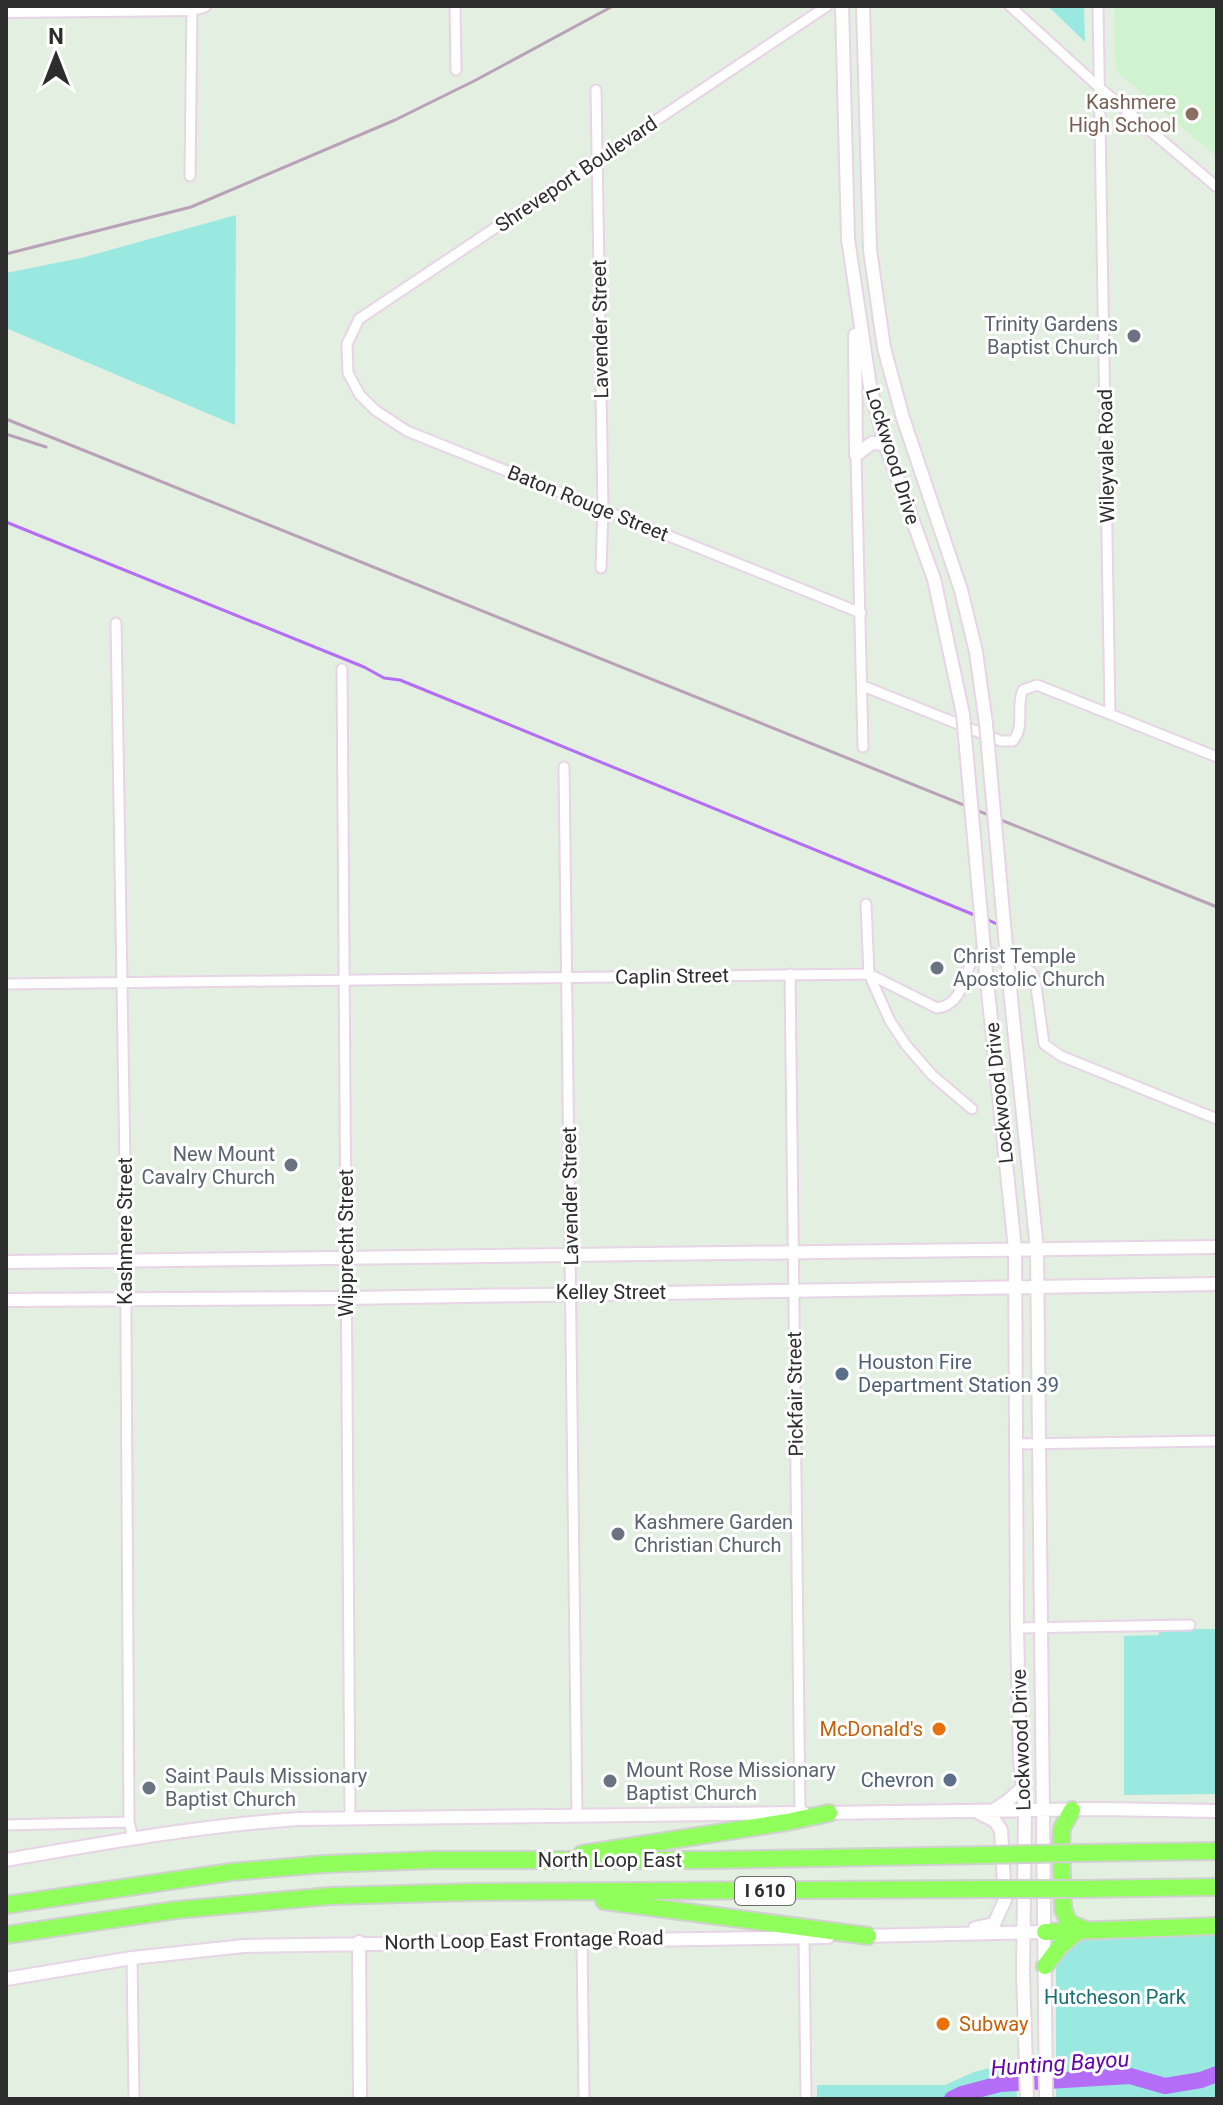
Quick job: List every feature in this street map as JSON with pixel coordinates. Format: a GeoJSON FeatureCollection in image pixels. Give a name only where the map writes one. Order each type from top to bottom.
{"type":"FeatureCollection","features":[{"type":"Feature","properties":{"kind":"highway"},"geometry":{"type":"LineString","coordinates":[[1072,1810],[1061,1835],[1063,1909],[1069,1923],[1082,1930]]}},
{"type":"Feature","properties":{"kind":"highway"},"geometry":{"type":"LineString","coordinates":[[557,1860],[599,1849],[744,1829],[829,1813]]}},
{"type":"Feature","properties":{"kind":"highway","name":"North Loop East"},"geometry":{"type":"LineString","coordinates":[[6,1905],[89,1891],[292,1866],[433,1860],[1217,1851]]}},
{"type":"Feature","properties":{"kind":"highway","name":"North Loop East"},"geometry":{"type":"LineString","coordinates":[[6,1935],[102,1920],[303,1898],[462,1892],[1217,1887]]}},
{"type":"Feature","properties":{"kind":"highway"},"geometry":{"type":"LineString","coordinates":[[6,1893],[89,1891]]}},
{"type":"Feature","properties":{"kind":"highway"},"geometry":{"type":"LineString","coordinates":[[543,1893],[868,1936]]}},
{"type":"Feature","properties":{"kind":"highway"},"geometry":{"type":"LineString","coordinates":[[6,1945],[102,1920]]}},
{"type":"Feature","properties":{"kind":"highway"},"geometry":{"type":"LineString","coordinates":[[1045,1932],[1217,1926]]}},
{"type":"Feature","properties":{"kind":"highway"},"geometry":{"type":"LineString","coordinates":[[1045,1966],[1060,1946],[1082,1930]]}},
{"type":"Feature","properties":{"kind":"main road","name":"Lockwood Drive"},"geometry":{"type":"LineString","coordinates":[[842,6],[848,239],[854,296],[872,396],[885,444],[934,579],[963,714],[1015,1249],[1017,1628],[1025,1811],[1023,1980],[1027,2096]]}},
{"type":"Feature","properties":{"kind":"main road","name":"Lockwood Drive"},"geometry":{"type":"LineString","coordinates":[[863,6],[870,250],[884,348],[961,590],[976,652],[986,724],[1037,1249],[1046,2096]]}},
{"type":"Feature","properties":{"kind":"main road"},"geometry":{"type":"LineString","coordinates":[[6,11],[196,7]]}},
{"type":"Feature","properties":{"kind":"main road"},"geometry":{"type":"LineString","coordinates":[[846,150],[867,149]]}},
{"type":"Feature","properties":{"kind":"main road"},"geometry":{"type":"LineString","coordinates":[[854,296],[856,455]]}},
{"type":"Feature","properties":{"kind":"main road"},"geometry":{"type":"LineString","coordinates":[[872,396],[888,395],[895,388]]}},
{"type":"Feature","properties":{"kind":"main road"},"geometry":{"type":"LineString","coordinates":[[856,455],[872,443],[885,444]]}},
{"type":"Feature","properties":{"kind":"main road","name":"Kelley Street"},"geometry":{"type":"LineString","coordinates":[[6,1262],[1217,1247]]}},
{"type":"Feature","properties":{"kind":"main road","name":"Kelley Street"},"geometry":{"type":"LineString","coordinates":[[6,1300],[346,1298],[1217,1284]]}},
{"type":"Feature","properties":{"kind":"main road"},"geometry":{"type":"LineString","coordinates":[[984,1812],[1001,1806],[1023,1787]]}},
{"type":"Feature","properties":{"kind":"main road"},"geometry":{"type":"LineString","coordinates":[[6,1860],[239,1823],[350,1817],[1217,1811]]}},
{"type":"Feature","properties":{"kind":"main road"},"geometry":{"type":"LineString","coordinates":[[942,1935],[954,1928],[990,1926],[997,1921],[1003,1909],[1002,1835],[995,1821],[984,1812]]}},
{"type":"Feature","properties":{"kind":"main road","name":"North Loop East Frontage Road"},"geometry":{"type":"LineString","coordinates":[[6,1979],[132,1958],[244,1946],[1045,1932]]}},
{"type":"Feature","properties":{"kind":"main road"},"geometry":{"type":"LineString","coordinates":[[359,1942],[360,2099]]}},
{"type":"Feature","properties":{"kind":"street"},"geometry":{"type":"LineString","coordinates":[[455,6],[456,70]]}},
{"type":"Feature","properties":{"kind":"street","name":"Shreveport Boulevard"},"geometry":{"type":"LineString","coordinates":[[348,357],[347,344],[359,319],[827,6]]}},
{"type":"Feature","properties":{"kind":"street"},"geometry":{"type":"LineString","coordinates":[[1010,6],[1101,89],[1217,187]]}},
{"type":"Feature","properties":{"kind":"street","name":"Wileyvale Road"},"geometry":{"type":"LineString","coordinates":[[1098,6],[1110,714]]}},
{"type":"Feature","properties":{"kind":"street"},"geometry":{"type":"LineString","coordinates":[[190,176],[196,7]]}},
{"type":"Feature","properties":{"kind":"street","name":"Lavender Street"},"geometry":{"type":"LineString","coordinates":[[596,90],[603,509],[601,568]]}},
{"type":"Feature","properties":{"kind":"street","name":"Baton Rouge Street"},"geometry":{"type":"LineString","coordinates":[[348,357],[348,373],[360,395],[375,410],[407,431],[861,613]]}},
{"type":"Feature","properties":{"kind":"street","name":"Lockwood Drive"},"geometry":{"type":"LineString","coordinates":[[856,455],[863,747]]}},
{"type":"Feature","properties":{"kind":"street","name":"Kashmere Street"},"geometry":{"type":"LineString","coordinates":[[116,623],[123,983],[129,1822],[133,1838]]}},
{"type":"Feature","properties":{"kind":"street","name":"Wipprecht Street"},"geometry":{"type":"LineString","coordinates":[[342,669],[350,1817]]}},
{"type":"Feature","properties":{"kind":"street"},"geometry":{"type":"LineString","coordinates":[[863,686],[1001,741],[1013,741],[1018,735],[1020,696],[1030,685],[1045,688],[1217,757]]}},
{"type":"Feature","properties":{"kind":"street","name":"Lavender Street"},"geometry":{"type":"LineString","coordinates":[[564,767],[577,1816]]}},
{"type":"Feature","properties":{"kind":"street","name":"Lockwood Drive"},"geometry":{"type":"LineString","coordinates":[[866,904],[869,974],[890,1021],[932,1075],[972,1109]]}},
{"type":"Feature","properties":{"kind":"street","name":"Caplin Street"},"geometry":{"type":"LineString","coordinates":[[6,984],[869,974],[931,1007],[942,1008],[957,999],[972,963],[979,954],[988,952],[1029,969],[1034,976],[1044,1044],[1061,1056],[1217,1119]]}},
{"type":"Feature","properties":{"kind":"street","name":"Pickfair Street"},"geometry":{"type":"LineString","coordinates":[[790,974],[800,1813]]}},
{"type":"Feature","properties":{"kind":"street"},"geometry":{"type":"LineString","coordinates":[[1016,1444],[1217,1441]]}},
{"type":"Feature","properties":{"kind":"street"},"geometry":{"type":"LineString","coordinates":[[1017,1628],[1190,1625]]}},
{"type":"Feature","properties":{"kind":"street"},"geometry":{"type":"LineString","coordinates":[[6,1825],[129,1822]]}},
{"type":"Feature","properties":{"kind":"street"},"geometry":{"type":"LineString","coordinates":[[804,1937],[806,2099]]}},
{"type":"Feature","properties":{"kind":"street"},"geometry":{"type":"LineString","coordinates":[[582,1939],[584,2099]]}},
{"type":"Feature","properties":{"kind":"street"},"geometry":{"type":"LineString","coordinates":[[132,1958],[134,2099]]}},
{"type":"Feature","properties":{"kind":"shaded area","name":"Kashmere High School"},"geometry":{"type":"Polygon","coordinates":[[[1114,6],[1217,6],[1217,157],[1116,71],[1114,6]]]}},
{"type":"Feature","properties":{"kind":"green space"},"geometry":{"type":"Polygon","coordinates":[[[1048,6],[1084,6],[1085,42],[1048,6]]]}},
{"type":"Feature","properties":{"kind":"green space"},"geometry":{"type":"Polygon","coordinates":[[[236,215],[235,425],[6,328],[6,273],[81,258],[236,215]]]}},
{"type":"Feature","properties":{"kind":"green space"},"geometry":{"type":"Polygon","coordinates":[[[1159,1629],[1217,1629],[1217,1794],[1124,1795],[1124,1636],[1159,1635],[1159,1629]]]}},
{"type":"Feature","properties":{"kind":"green space","name":"Hutcheson Park"},"geometry":{"type":"Polygon","coordinates":[[[1217,1934],[1217,2099],[1056,2099],[1056,1969],[1059,1952],[1073,1941],[1217,1934]]]}},
{"type":"Feature","properties":{"kind":"green space"},"geometry":{"type":"Polygon","coordinates":[[[1017,2061],[1017,2099],[817,2099],[817,2085],[945,2085],[974,2072],[1017,2061]]]}},
{"type":"Feature","properties":{"kind":"waterway"},"geometry":{"type":"LineString","coordinates":[[6,522],[364,667],[384,678],[400,680],[977,916]]}},
{"type":"Feature","properties":{"kind":"waterway"},"geometry":{"type":"LineString","coordinates":[[984,918],[999,925]]}},
{"type":"Feature","properties":{"kind":"waterway","name":"Hunting Bayou"},"geometry":{"type":"LineString","coordinates":[[952,2099],[1000,2084],[1130,2076],[1165,2086],[1217,2074]]}},
{"type":"Feature","properties":{"kind":"railway"},"geometry":{"type":"LineString","coordinates":[[6,254],[191,207],[395,120],[613,6]]}},
{"type":"Feature","properties":{"kind":"railway"},"geometry":{"type":"LineString","coordinates":[[6,419],[1217,907]]}},
{"type":"Feature","properties":{"kind":"railway"},"geometry":{"type":"LineString","coordinates":[[6,434],[46,447]]}},
{"type":"Feature","properties":{"kind":"place","name":"Kashmere High School"},"geometry":{"type":"Point","coordinates":[1192,114]}},
{"type":"Feature","properties":{"kind":"place","name":"Trinity Gardens Baptist Church"},"geometry":{"type":"Point","coordinates":[1134,336]}},
{"type":"Feature","properties":{"kind":"place","name":"Christ Temple Apostolic Church"},"geometry":{"type":"Point","coordinates":[937,968]}},
{"type":"Feature","properties":{"kind":"place","name":"New Mount Cavalry Church"},"geometry":{"type":"Point","coordinates":[291,1165]}},
{"type":"Feature","properties":{"kind":"place","name":"Houston Fire Department Station 39"},"geometry":{"type":"Point","coordinates":[842,1374]}},
{"type":"Feature","properties":{"kind":"place","name":"Kashmere Garden Christian Church"},"geometry":{"type":"Point","coordinates":[618,1534]}},
{"type":"Feature","properties":{"kind":"place","name":"McDonald's"},"geometry":{"type":"Point","coordinates":[939,1729]}},
{"type":"Feature","properties":{"kind":"place","name":"Chevron"},"geometry":{"type":"Point","coordinates":[950,1780]}},
{"type":"Feature","properties":{"kind":"place","name":"Mount Rose Missionary Baptist Church"},"geometry":{"type":"Point","coordinates":[610,1781]}},
{"type":"Feature","properties":{"kind":"place","name":"Saint Pauls Missionary Baptist Church"},"geometry":{"type":"Point","coordinates":[149,1788]}},
{"type":"Feature","properties":{"kind":"place","name":"Subway"},"geometry":{"type":"Point","coordinates":[943,2024]}}]}
